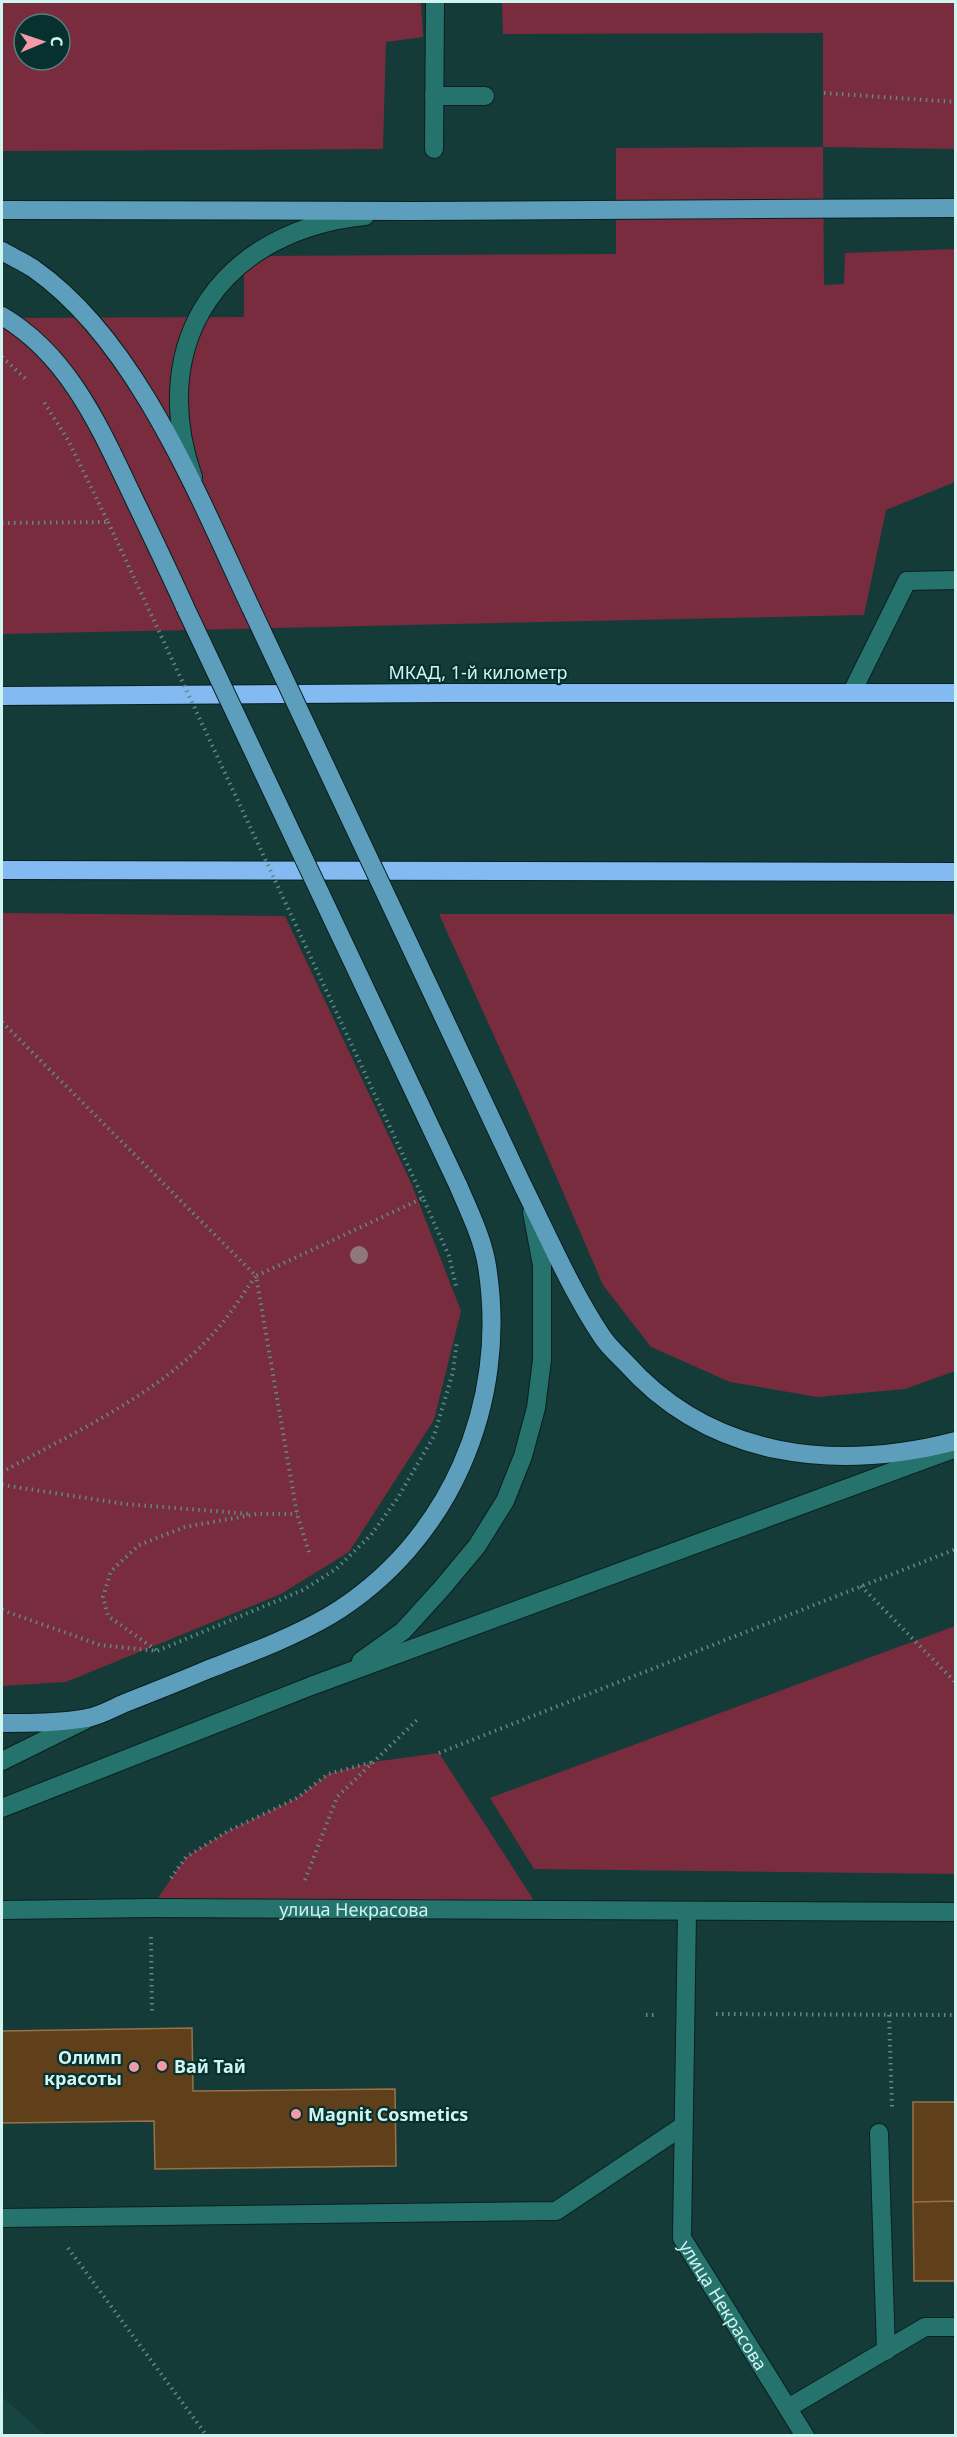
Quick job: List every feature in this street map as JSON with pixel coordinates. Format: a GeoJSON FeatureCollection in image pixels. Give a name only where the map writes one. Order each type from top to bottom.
{"type":"FeatureCollection","features":[{"type":"Feature","properties":{"kind":"highway","name":"МКАД, 1-й километр"},"geometry":{"type":"LineString","coordinates":[[2,696],[956,693]]}},
{"type":"Feature","properties":{"kind":"highway"},"geometry":{"type":"LineString","coordinates":[[2,870],[956,872]]}},
{"type":"Feature","properties":{"kind":"main road"},"geometry":{"type":"LineString","coordinates":[[2,210],[413,211],[956,208]]}},
{"type":"Feature","properties":{"kind":"main road"},"geometry":{"type":"LineString","coordinates":[[2,251],[33,268],[68,297],[105,337],[140,390],[186,472],[574,1291],[602,1337],[642,1382],[674,1407],[713,1430],[745,1443],[786,1453],[830,1457],[933,1447],[956,1441]]}},
{"type":"Feature","properties":{"kind":"main road"},"geometry":{"type":"LineString","coordinates":[[2,316],[63,369],[93,414],[458,1185],[474,1223],[487,1264],[492,1317],[485,1398],[474,1436],[458,1474],[433,1517],[403,1555],[368,1588],[330,1615],[291,1636],[89,1718],[2,1723]]}},
{"type":"Feature","properties":{"kind":"street"},"geometry":{"type":"LineString","coordinates":[[434,149],[435,2]]}},
{"type":"Feature","properties":{"kind":"street"},"geometry":{"type":"LineString","coordinates":[[434,96],[485,96]]}},
{"type":"Feature","properties":{"kind":"street"},"geometry":{"type":"LineString","coordinates":[[208,518],[192,471],[180,421],[179,376],[191,334],[208,300],[233,270],[268,244],[303,229],[350,218],[413,211]]}},
{"type":"Feature","properties":{"kind":"street"},"geometry":{"type":"LineString","coordinates":[[852,692],[907,581],[956,580]]}},
{"type":"Feature","properties":{"kind":"street"},"geometry":{"type":"LineString","coordinates":[[311,1686],[356,1664],[403,1631],[477,1546],[505,1501],[523,1456],[536,1408],[542,1360],[542,1265],[536,1222],[524,1186]]}},
{"type":"Feature","properties":{"kind":"street"},"geometry":{"type":"LineString","coordinates":[[2,1808],[311,1686],[956,1449]]}},
{"type":"Feature","properties":{"kind":"street"},"geometry":{"type":"LineString","coordinates":[[2,1761],[89,1718]]}},
{"type":"Feature","properties":{"kind":"street"},"geometry":{"type":"LineString","coordinates":[[2,1899],[23,1910]]}},
{"type":"Feature","properties":{"kind":"street","name":"улица Некрасова"},"geometry":{"type":"LineString","coordinates":[[2,1910],[151,1908],[956,1912]]}},
{"type":"Feature","properties":{"kind":"street","name":"улица Некрасова"},"geometry":{"type":"LineString","coordinates":[[687,1912],[682,2238],[805,2436]]}},
{"type":"Feature","properties":{"kind":"street"},"geometry":{"type":"LineString","coordinates":[[2,2218],[556,2211],[683,2126]]}},
{"type":"Feature","properties":{"kind":"street"},"geometry":{"type":"LineString","coordinates":[[879,2133],[886,2351]]}},
{"type":"Feature","properties":{"kind":"street"},"geometry":{"type":"LineString","coordinates":[[788,2408],[925,2327],[956,2327]]}},
{"type":"Feature","properties":{"kind":"path"},"geometry":{"type":"LineString","coordinates":[[824,93],[956,102]]}},
{"type":"Feature","properties":{"kind":"path"},"geometry":{"type":"LineString","coordinates":[[2,357],[28,380]]}},
{"type":"Feature","properties":{"kind":"path"},"geometry":{"type":"LineString","coordinates":[[42,397],[68,440],[108,522],[423,1198],[449,1256],[456,1289]]}},
{"type":"Feature","properties":{"kind":"path"},"geometry":{"type":"LineString","coordinates":[[2,523],[108,522]]}},
{"type":"Feature","properties":{"kind":"path"},"geometry":{"type":"LineString","coordinates":[[2,1022],[256,1276],[297,1514],[309,1552]]}},
{"type":"Feature","properties":{"kind":"path"},"geometry":{"type":"LineString","coordinates":[[2,1472],[82,1428],[165,1378],[213,1335],[256,1276],[423,1198]]}},
{"type":"Feature","properties":{"kind":"path"},"geometry":{"type":"LineString","coordinates":[[2,1610],[100,1645],[157,1651],[303,1590],[336,1569],[371,1535],[397,1499],[434,1436],[453,1372],[458,1331]]}},
{"type":"Feature","properties":{"kind":"path"},"geometry":{"type":"LineString","coordinates":[[2,1485],[125,1504],[257,1514],[297,1514]]}},
{"type":"Feature","properties":{"kind":"path"},"geometry":{"type":"LineString","coordinates":[[157,1651],[108,1616],[103,1597],[111,1571],[139,1545],[185,1527],[257,1514]]}},
{"type":"Feature","properties":{"kind":"path"},"geometry":{"type":"LineString","coordinates":[[439,1753],[956,1549]]}},
{"type":"Feature","properties":{"kind":"path"},"geometry":{"type":"LineString","coordinates":[[861,1586],[956,1683]]}},
{"type":"Feature","properties":{"kind":"path"},"geometry":{"type":"LineString","coordinates":[[293,1909],[337,1797],[417,1720]]}},
{"type":"Feature","properties":{"kind":"path"},"geometry":{"type":"LineString","coordinates":[[152,2014],[151,1908],[186,1857],[228,1831],[297,1798],[328,1774],[373,1762]]}},
{"type":"Feature","properties":{"kind":"path"},"geometry":{"type":"LineString","coordinates":[[646,2015],[956,2015]]}},
{"type":"Feature","properties":{"kind":"path"},"geometry":{"type":"LineString","coordinates":[[45,2218],[207,2436]]}},
{"type":"Feature","properties":{"kind":"shaded area"},"geometry":{"type":"Polygon","coordinates":[[[2,2],[421,2],[423,37],[386,42],[383,149],[2,151],[2,2]]]}},
{"type":"Feature","properties":{"kind":"shaded area"},"geometry":{"type":"Polygon","coordinates":[[[502,2],[955,2],[955,149],[823,147],[823,33],[503,34],[502,2]]]}},
{"type":"Feature","properties":{"kind":"shaded area"},"geometry":{"type":"Polygon","coordinates":[[[823,147],[824,285],[844,284],[845,253],[955,249],[955,482],[886,510],[864,615],[2,634],[2,318],[244,317],[244,256],[616,254],[616,148],[823,147]]]}},
{"type":"Feature","properties":{"kind":"shaded area"},"geometry":{"type":"Polygon","coordinates":[[[2,913],[285,916],[412,1185],[461,1311],[434,1420],[349,1552],[281,1594],[66,1682],[2,1686],[2,913]]]}},
{"type":"Feature","properties":{"kind":"shaded area"},"geometry":{"type":"Polygon","coordinates":[[[439,914],[955,914],[955,1371],[905,1389],[817,1397],[730,1382],[651,1347],[603,1285],[439,914]]]}},
{"type":"Feature","properties":{"kind":"shaded area"},"geometry":{"type":"Polygon","coordinates":[[[955,1626],[955,1874],[534,1869],[490,1798],[955,1626]]]}},
{"type":"Feature","properties":{"kind":"shaded area"},"geometry":{"type":"Polygon","coordinates":[[[439,1753],[540,1910],[151,1908],[186,1857],[228,1831],[297,1798],[328,1774],[373,1762],[439,1753]]]}},
{"type":"Feature","properties":{"kind":"shaded area"},"geometry":{"type":"Polygon","coordinates":[[[2,2397],[45,2435],[2,2435],[2,2397]]]}},
{"type":"Feature","properties":{"kind":"building"},"geometry":{"type":"Polygon","coordinates":[[[192,2028],[193,2091],[395,2089],[396,2166],[155,2169],[154,2121],[2,2123],[2,2031],[192,2028]]]}},
{"type":"Feature","properties":{"kind":"building"},"geometry":{"type":"Polygon","coordinates":[[[913,2102],[956,2102],[956,2201],[913,2202],[913,2102]]]}},
{"type":"Feature","properties":{"kind":"building"},"geometry":{"type":"Polygon","coordinates":[[[956,2201],[956,2281],[914,2281],[913,2202],[956,2201]]]}},
{"type":"Feature","properties":{"kind":"place","name":"Вай Тай"},"geometry":{"type":"Point","coordinates":[162,2066]}},
{"type":"Feature","properties":{"kind":"place","name":"Олимп красоты"},"geometry":{"type":"Point","coordinates":[134,2067]}},
{"type":"Feature","properties":{"kind":"place","name":"Magnit Cosmetics"},"geometry":{"type":"Point","coordinates":[296,2114]}}]}
